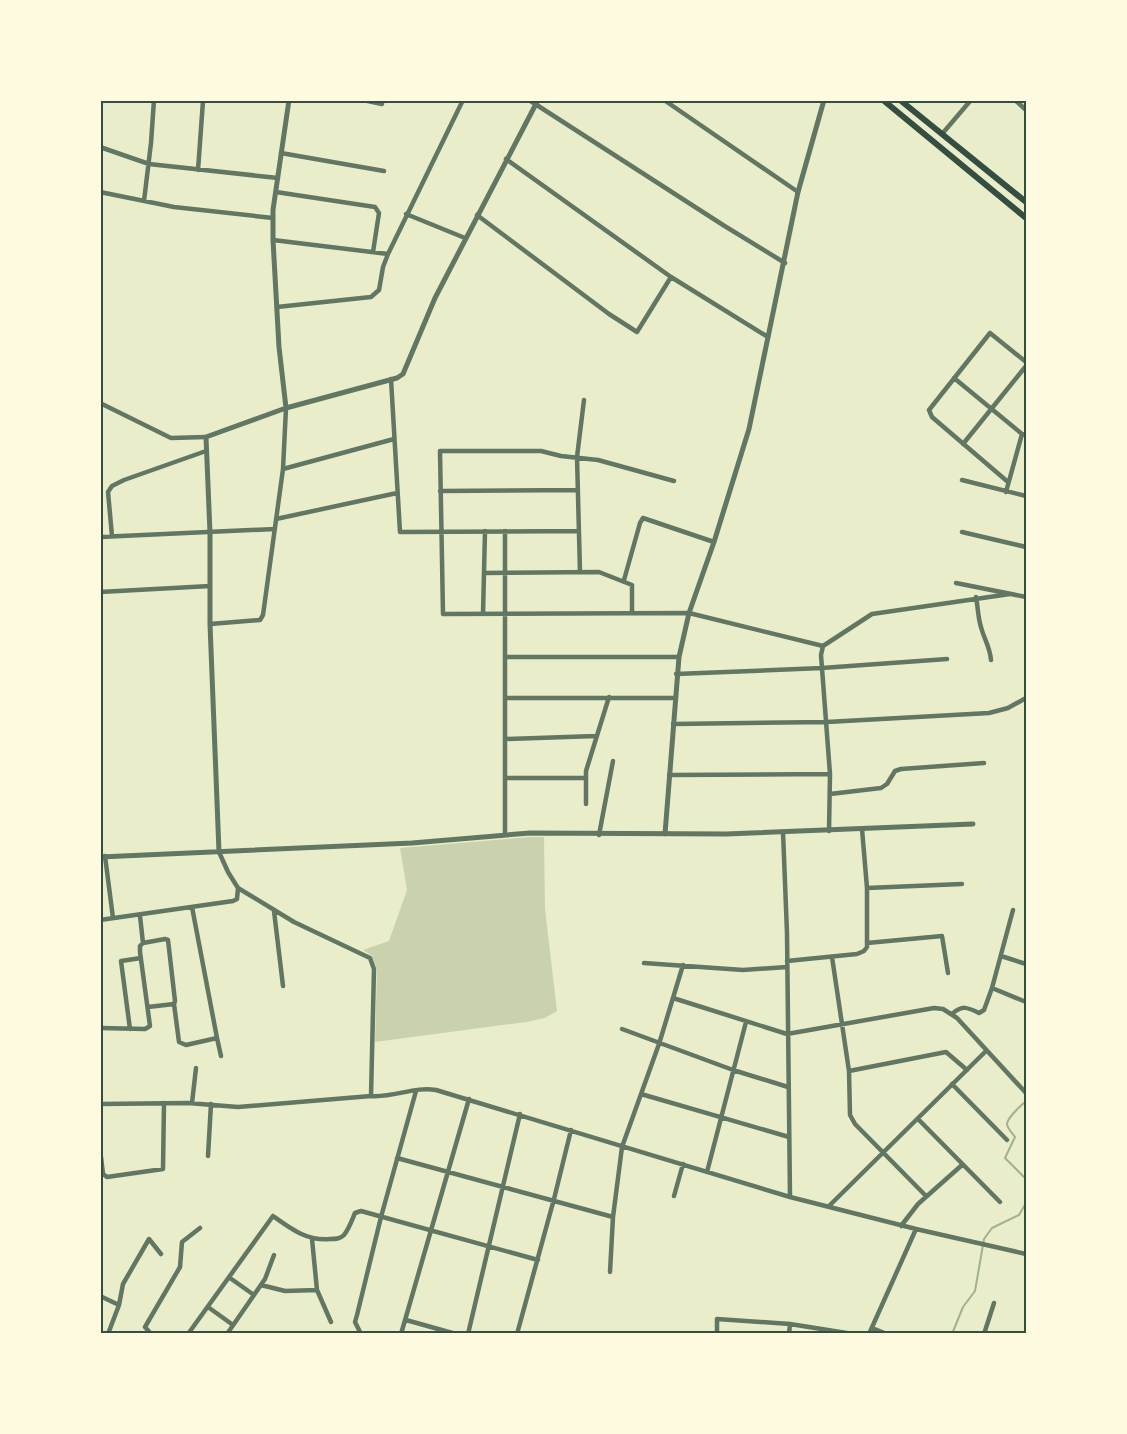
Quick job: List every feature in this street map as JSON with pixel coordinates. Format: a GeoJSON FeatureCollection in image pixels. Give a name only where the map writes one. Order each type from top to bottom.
{"type":"FeatureCollection","features":[{"type":"Feature","properties":{"kind":"main road"},"geometry":{"type":"LineString","coordinates":[[883,100],[1026,218]]}},
{"type":"Feature","properties":{"kind":"main road"},"geometry":{"type":"LineString","coordinates":[[900,100],[1026,202]]}},
{"type":"Feature","properties":{"kind":"street"},"geometry":{"type":"LineString","coordinates":[[144,201],[154,100]]}},
{"type":"Feature","properties":{"kind":"street"},"geometry":{"type":"LineString","coordinates":[[198,170],[203,100]]}},
{"type":"Feature","properties":{"kind":"street"},"geometry":{"type":"LineString","coordinates":[[210,624],[260,620],[262,617],[283,469],[285,408],[276,307],[273,218],[289,100]]}},
{"type":"Feature","properties":{"kind":"street"},"geometry":{"type":"LineString","coordinates":[[363,100],[382,104]]}},
{"type":"Feature","properties":{"kind":"street"},"geometry":{"type":"LineString","coordinates":[[276,307],[371,297],[380,290],[383,267],[388,254],[463,100]]}},
{"type":"Feature","properties":{"kind":"street"},"geometry":{"type":"LineString","coordinates":[[529,100],[785,263]]}},
{"type":"Feature","properties":{"kind":"street"},"geometry":{"type":"LineString","coordinates":[[664,100],[798,192]]}},
{"type":"Feature","properties":{"kind":"street"},"geometry":{"type":"LineString","coordinates":[[664,834],[679,657],[689,614],[749,429],[798,192],[824,100]]}},
{"type":"Feature","properties":{"kind":"street"},"geometry":{"type":"LineString","coordinates":[[942,134],[971,100]]}},
{"type":"Feature","properties":{"kind":"street"},"geometry":{"type":"LineString","coordinates":[[1015,100],[1026,110]]}},
{"type":"Feature","properties":{"kind":"street"},"geometry":{"type":"LineString","coordinates":[[100,403],[171,438],[206,438],[285,408],[400,376],[406,368],[429,310],[465,238],[537,103]]}},
{"type":"Feature","properties":{"kind":"street"},"geometry":{"type":"LineString","coordinates":[[100,147],[149,164],[278,178]]}},
{"type":"Feature","properties":{"kind":"street"},"geometry":{"type":"LineString","coordinates":[[281,153],[384,171]]}},
{"type":"Feature","properties":{"kind":"street"},"geometry":{"type":"LineString","coordinates":[[506,159],[671,277],[768,337]]}},
{"type":"Feature","properties":{"kind":"street"},"geometry":{"type":"LineString","coordinates":[[100,192],[195,210],[273,218]]}},
{"type":"Feature","properties":{"kind":"street"},"geometry":{"type":"LineString","coordinates":[[276,192],[375,207],[379,213],[373,252]]}},
{"type":"Feature","properties":{"kind":"street"},"geometry":{"type":"LineString","coordinates":[[406,214],[465,238]]}},
{"type":"Feature","properties":{"kind":"street"},"geometry":{"type":"LineString","coordinates":[[477,215],[637,332],[671,277]]}},
{"type":"Feature","properties":{"kind":"street"},"geometry":{"type":"LineString","coordinates":[[273,240],[388,254]]}},
{"type":"Feature","properties":{"kind":"street"},"geometry":{"type":"LineString","coordinates":[[963,444],[1026,364],[990,333],[931,406],[929,412],[932,417],[963,444],[1008,482]]}},
{"type":"Feature","properties":{"kind":"street"},"geometry":{"type":"LineString","coordinates":[[954,378],[1024,435],[1006,492]]}},
{"type":"Feature","properties":{"kind":"street"},"geometry":{"type":"LineString","coordinates":[[391,380],[400,532],[579,531]]}},
{"type":"Feature","properties":{"kind":"street"},"geometry":{"type":"LineString","coordinates":[[580,572],[577,457],[584,400]]}},
{"type":"Feature","properties":{"kind":"street"},"geometry":{"type":"LineString","coordinates":[[206,438],[210,533],[210,624],[219,852],[238,888],[274,911],[332,941],[364,953],[372,961],[374,969],[371,1096]]}},
{"type":"Feature","properties":{"kind":"street"},"geometry":{"type":"LineString","coordinates":[[283,469],[394,439]]}},
{"type":"Feature","properties":{"kind":"street"},"geometry":{"type":"LineString","coordinates":[[674,482],[621,465],[534,450],[440,451],[443,614],[689,614],[823,646]]}},
{"type":"Feature","properties":{"kind":"street"},"geometry":{"type":"LineString","coordinates":[[112,536],[108,492],[112,486],[206,451]]}},
{"type":"Feature","properties":{"kind":"street"},"geometry":{"type":"LineString","coordinates":[[962,480],[1026,496]]}},
{"type":"Feature","properties":{"kind":"street"},"geometry":{"type":"LineString","coordinates":[[440,491],[578,490]]}},
{"type":"Feature","properties":{"kind":"street"},"geometry":{"type":"LineString","coordinates":[[276,519],[397,494]]}},
{"type":"Feature","properties":{"kind":"street"},"geometry":{"type":"LineString","coordinates":[[624,580],[643,518],[714,542]]}},
{"type":"Feature","properties":{"kind":"street"},"geometry":{"type":"LineString","coordinates":[[100,537],[275,529]]}},
{"type":"Feature","properties":{"kind":"street"},"geometry":{"type":"LineString","coordinates":[[483,614],[485,531]]}},
{"type":"Feature","properties":{"kind":"street"},"geometry":{"type":"LineString","coordinates":[[505,531],[505,834]]}},
{"type":"Feature","properties":{"kind":"street"},"geometry":{"type":"LineString","coordinates":[[962,532],[1026,547]]}},
{"type":"Feature","properties":{"kind":"street"},"geometry":{"type":"LineString","coordinates":[[484,573],[599,572],[632,585],[633,613]]}},
{"type":"Feature","properties":{"kind":"street"},"geometry":{"type":"LineString","coordinates":[[956,583],[1026,597]]}},
{"type":"Feature","properties":{"kind":"street"},"geometry":{"type":"LineString","coordinates":[[100,592],[210,586]]}},
{"type":"Feature","properties":{"kind":"street"},"geometry":{"type":"LineString","coordinates":[[829,831],[830,774],[821,655],[823,646],[872,614],[976,597],[1010,594]]}},
{"type":"Feature","properties":{"kind":"street"},"geometry":{"type":"LineString","coordinates":[[976,597],[980,626],[984,640],[990,647],[991,660]]}},
{"type":"Feature","properties":{"kind":"street"},"geometry":{"type":"LineString","coordinates":[[505,657],[679,657]]}},
{"type":"Feature","properties":{"kind":"street"},"geometry":{"type":"LineString","coordinates":[[676,674],[822,668],[947,659]]}},
{"type":"Feature","properties":{"kind":"street"},"geometry":{"type":"LineString","coordinates":[[586,804],[586,771],[609,697]]}},
{"type":"Feature","properties":{"kind":"street"},"geometry":{"type":"LineString","coordinates":[[505,698],[674,698]]}},
{"type":"Feature","properties":{"kind":"street"},"geometry":{"type":"LineString","coordinates":[[672,724],[827,722],[989,713],[1008,708],[1026,698]]}},
{"type":"Feature","properties":{"kind":"street"},"geometry":{"type":"LineString","coordinates":[[505,739],[596,736]]}},
{"type":"Feature","properties":{"kind":"street"},"geometry":{"type":"LineString","coordinates":[[599,835],[613,761]]}},
{"type":"Feature","properties":{"kind":"street"},"geometry":{"type":"LineString","coordinates":[[830,794],[881,788],[887,784],[895,771],[901,769],[984,763]]}},
{"type":"Feature","properties":{"kind":"street"},"geometry":{"type":"LineString","coordinates":[[669,775],[830,774]]}},
{"type":"Feature","properties":{"kind":"street"},"geometry":{"type":"LineString","coordinates":[[505,778],[586,778]]}},
{"type":"Feature","properties":{"kind":"street"},"geometry":{"type":"LineString","coordinates":[[113,918],[103,856],[412,843],[505,834],[783,832],[973,824]]}},
{"type":"Feature","properties":{"kind":"street"},"geometry":{"type":"LineString","coordinates":[[644,963],[743,970],[864,951],[867,943],[867,888],[862,829]]}},
{"type":"Feature","properties":{"kind":"street"},"geometry":{"type":"LineString","coordinates":[[783,832],[790,1197]]}},
{"type":"Feature","properties":{"kind":"street"},"geometry":{"type":"LineString","coordinates":[[867,888],[962,884]]}},
{"type":"Feature","properties":{"kind":"street"},"geometry":{"type":"LineString","coordinates":[[100,920],[140,916],[236,900],[238,888]]}},
{"type":"Feature","properties":{"kind":"street"},"geometry":{"type":"LineString","coordinates":[[192,907],[221,1056]]}},
{"type":"Feature","properties":{"kind":"street"},"geometry":{"type":"LineString","coordinates":[[952,1014],[960,1007],[982,1012],[992,988],[1012,910]]}},
{"type":"Feature","properties":{"kind":"street"},"geometry":{"type":"LineString","coordinates":[[274,911],[283,986]]}},
{"type":"Feature","properties":{"kind":"street"},"geometry":{"type":"LineString","coordinates":[[100,1028],[148,1028],[150,1022],[140,948],[143,943],[140,916]]}},
{"type":"Feature","properties":{"kind":"street"},"geometry":{"type":"LineString","coordinates":[[867,943],[942,936],[948,973]]}},
{"type":"Feature","properties":{"kind":"street"},"geometry":{"type":"LineString","coordinates":[[143,943],[168,940],[178,1038],[181,1044],[186,1045],[217,1038]]}},
{"type":"Feature","properties":{"kind":"street"},"geometry":{"type":"LineString","coordinates":[[1001,956],[1026,964]]}},
{"type":"Feature","properties":{"kind":"street"},"geometry":{"type":"LineString","coordinates":[[832,957],[849,1071],[852,1119],[926,1196]]}},
{"type":"Feature","properties":{"kind":"street"},"geometry":{"type":"LineString","coordinates":[[130,1029],[121,961],[141,958]]}},
{"type":"Feature","properties":{"kind":"street"},"geometry":{"type":"LineString","coordinates":[[609,1272],[622,1147],[674,998],[683,965]]}},
{"type":"Feature","properties":{"kind":"street"},"geometry":{"type":"LineString","coordinates":[[992,988],[1026,1002]]}},
{"type":"Feature","properties":{"kind":"street"},"geometry":{"type":"LineString","coordinates":[[674,998],[787,1034],[934,1008],[943,1009],[952,1014],[1026,1093]]}},
{"type":"Feature","properties":{"kind":"street"},"geometry":{"type":"LineString","coordinates":[[148,1007],[174,1004]]}},
{"type":"Feature","properties":{"kind":"street"},"geometry":{"type":"LineString","coordinates":[[706,1172],[746,1022]]}},
{"type":"Feature","properties":{"kind":"street"},"geometry":{"type":"LineString","coordinates":[[622,1029],[658,1044],[788,1087]]}},
{"type":"Feature","properties":{"kind":"street"},"geometry":{"type":"LineString","coordinates":[[829,1206],[986,1051]]}},
{"type":"Feature","properties":{"kind":"street"},"geometry":{"type":"LineString","coordinates":[[849,1071],[946,1052],[967,1070]]}},
{"type":"Feature","properties":{"kind":"street"},"geometry":{"type":"LineString","coordinates":[[192,1103],[196,1068]]}},
{"type":"Feature","properties":{"kind":"street"},"geometry":{"type":"LineString","coordinates":[[952,1084],[1007,1140]]}},
{"type":"Feature","properties":{"kind":"street"},"geometry":{"type":"LineString","coordinates":[[100,1104],[192,1103],[238,1107],[386,1096],[428,1089],[520,1114],[790,1197],[916,1230],[1026,1253]]}},
{"type":"Feature","properties":{"kind":"street"},"geometry":{"type":"LineString","coordinates":[[361,1334],[355,1322],[416,1091]]}},
{"type":"Feature","properties":{"kind":"street"},"geometry":{"type":"LineString","coordinates":[[641,1094],[789,1137]]}},
{"type":"Feature","properties":{"kind":"street"},"geometry":{"type":"LineString","coordinates":[[401,1334],[469,1099]]}},
{"type":"Feature","properties":{"kind":"street"},"geometry":{"type":"LineString","coordinates":[[101,1157],[103,1174],[107,1177],[163,1169],[164,1103]]}},
{"type":"Feature","properties":{"kind":"street"},"geometry":{"type":"LineString","coordinates":[[208,1156],[211,1104]]}},
{"type":"Feature","properties":{"kind":"street"},"geometry":{"type":"LineString","coordinates":[[468,1334],[520,1114]]}},
{"type":"Feature","properties":{"kind":"street"},"geometry":{"type":"LineString","coordinates":[[918,1119],[1000,1202]]}},
{"type":"Feature","properties":{"kind":"street"},"geometry":{"type":"LineString","coordinates":[[517,1334],[571,1130]]}},
{"type":"Feature","properties":{"kind":"street"},"geometry":{"type":"LineString","coordinates":[[397,1158],[614,1217]]}},
{"type":"Feature","properties":{"kind":"street"},"geometry":{"type":"LineString","coordinates":[[674,1196],[683,1164]]}},
{"type":"Feature","properties":{"kind":"street"},"geometry":{"type":"LineString","coordinates":[[901,1226],[911,1210],[962,1164]]}},
{"type":"Feature","properties":{"kind":"street"},"geometry":{"type":"LineString","coordinates":[[191,1332],[273,1216],[295,1232],[312,1239],[326,1240],[341,1237],[357,1212],[538,1260]]}},
{"type":"Feature","properties":{"kind":"street"},"geometry":{"type":"LineString","coordinates":[[151,1334],[144,1327],[180,1267],[182,1242],[200,1228]]}},
{"type":"Feature","properties":{"kind":"street"},"geometry":{"type":"LineString","coordinates":[[887,1334],[870,1331],[916,1230]]}},
{"type":"Feature","properties":{"kind":"street"},"geometry":{"type":"LineString","coordinates":[[108,1334],[119,1305],[123,1284],[149,1239],[161,1254]]}},
{"type":"Feature","properties":{"kind":"street"},"geometry":{"type":"LineString","coordinates":[[312,1239],[317,1290],[331,1322]]}},
{"type":"Feature","properties":{"kind":"street"},"geometry":{"type":"LineString","coordinates":[[227,1334],[261,1285],[274,1255]]}},
{"type":"Feature","properties":{"kind":"street"},"geometry":{"type":"LineString","coordinates":[[230,1278],[254,1295]]}},
{"type":"Feature","properties":{"kind":"street"},"geometry":{"type":"LineString","coordinates":[[261,1285],[291,1292],[317,1290]]}},
{"type":"Feature","properties":{"kind":"street"},"geometry":{"type":"LineString","coordinates":[[100,1296],[119,1305]]}},
{"type":"Feature","properties":{"kind":"street"},"geometry":{"type":"LineString","coordinates":[[984,1334],[994,1303]]}},
{"type":"Feature","properties":{"kind":"street"},"geometry":{"type":"LineString","coordinates":[[208,1307],[233,1325]]}},
{"type":"Feature","properties":{"kind":"street"},"geometry":{"type":"LineString","coordinates":[[717,1334],[717,1319],[790,1324],[853,1334]]}},
{"type":"Feature","properties":{"kind":"street"},"geometry":{"type":"LineString","coordinates":[[406,1320],[456,1334]]}},
{"type":"Feature","properties":{"kind":"street"},"geometry":{"type":"LineString","coordinates":[[789,1334],[790,1324]]}},
{"type":"Feature","properties":{"kind":"green space"},"geometry":{"type":"Polygon","coordinates":[[[544,837],[545,909],[557,1011],[545,1018],[526,1022],[375,1042],[377,969],[372,956],[363,950],[389,941],[407,890],[400,848],[544,837]]]}},
{"type":"Feature","properties":{"kind":"waterway"},"geometry":{"type":"LineString","coordinates":[[1026,1101],[1008,1121],[1008,1127],[1015,1137],[1005,1158],[1026,1179]]}},
{"type":"Feature","properties":{"kind":"waterway"},"geometry":{"type":"LineString","coordinates":[[952,1334],[963,1307],[975,1291],[984,1239],[992,1228],[1019,1215],[1026,1203]]}}]}
